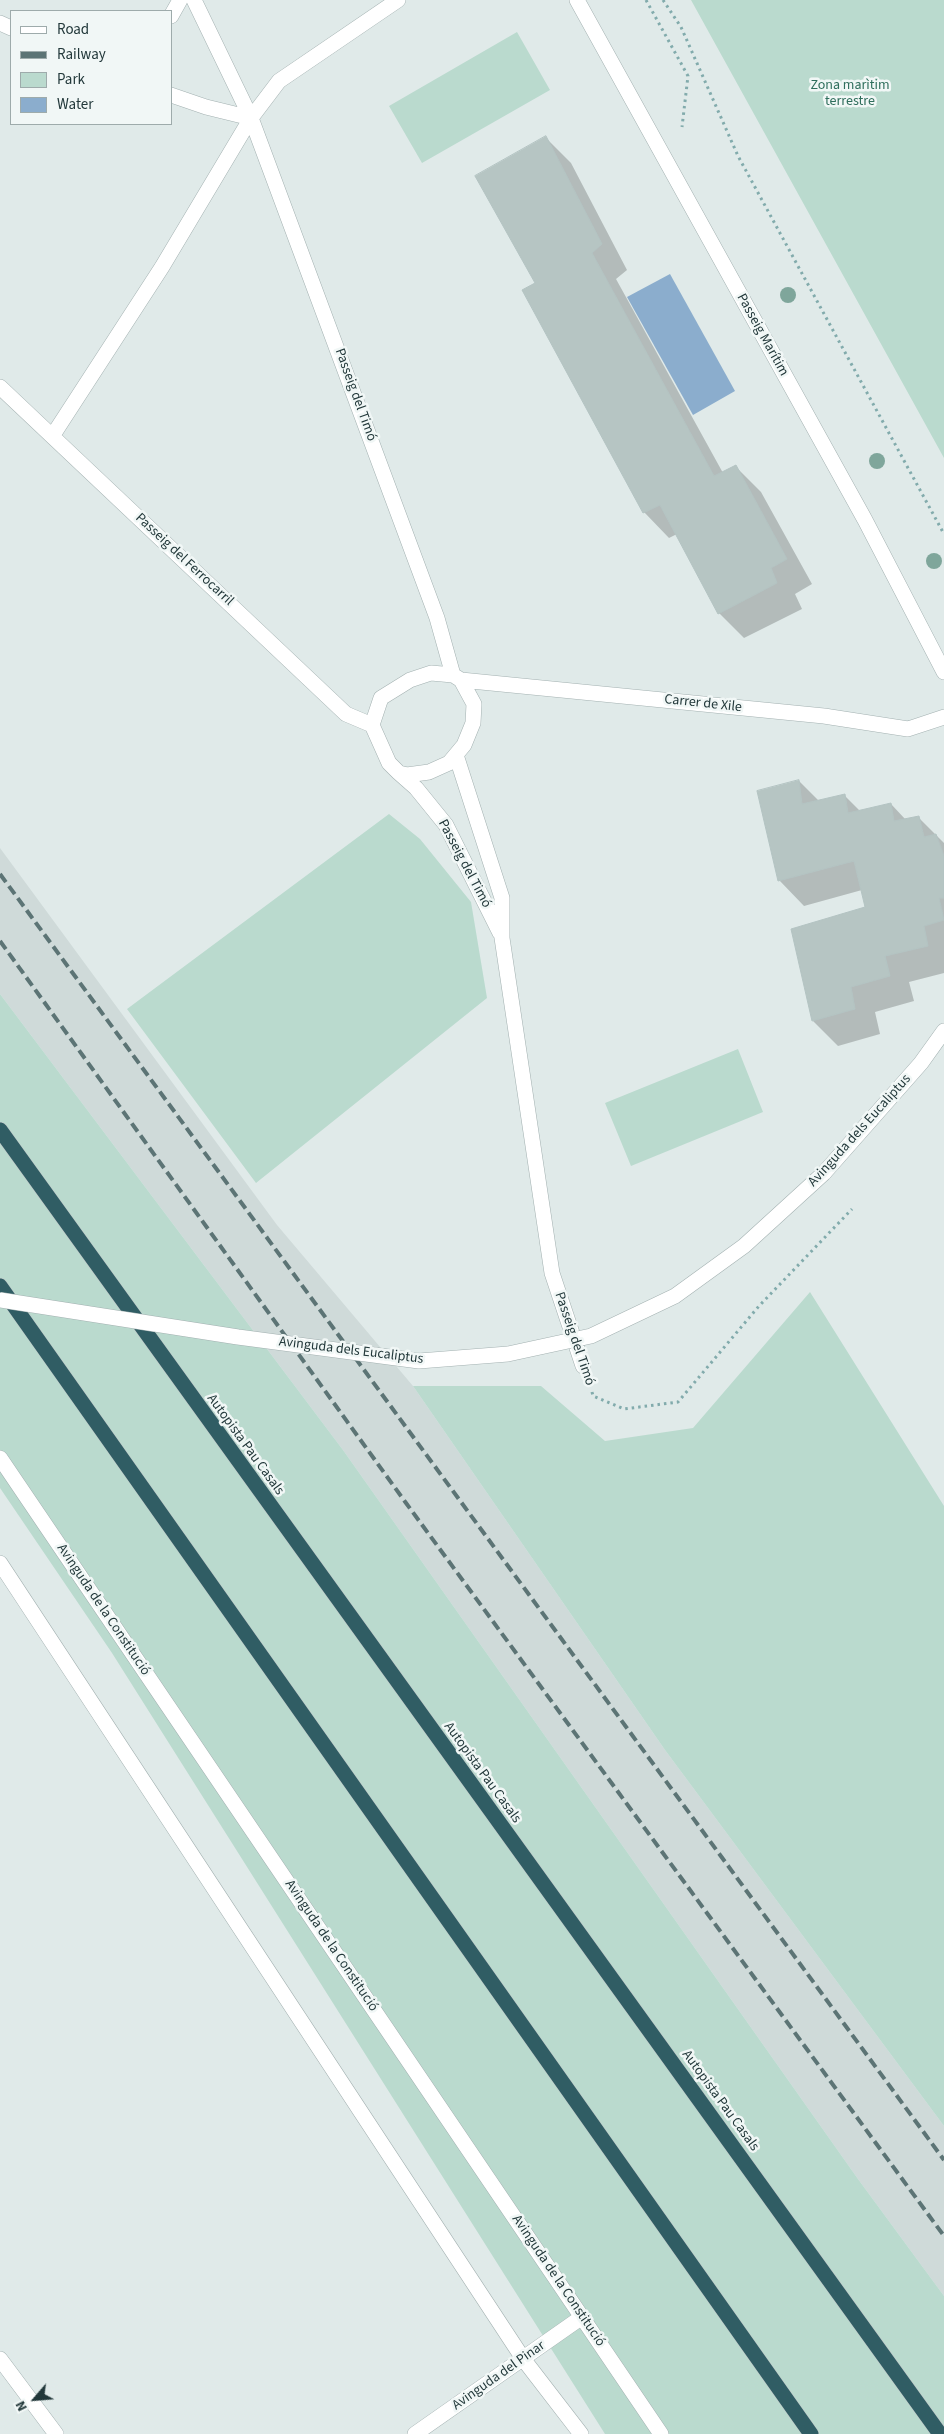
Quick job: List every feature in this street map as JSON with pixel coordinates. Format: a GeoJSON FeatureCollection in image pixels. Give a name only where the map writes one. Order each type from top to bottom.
{"type":"FeatureCollection","features":[{"type":"Feature","properties":{"kind":"highway","name":"Autopista Pau Casals"},"geometry":{"type":"LineString","coordinates":[[0,1130],[940,2434]]}},
{"type":"Feature","properties":{"kind":"highway"},"geometry":{"type":"LineString","coordinates":[[0,1286],[810,2434]]}},
{"type":"Feature","properties":{"kind":"street"},"geometry":{"type":"LineString","coordinates":[[172,14],[180,0]]}},
{"type":"Feature","properties":{"kind":"street","name":"Passeig del Timó"},"geometry":{"type":"LineString","coordinates":[[194,0],[251,118],[438,618],[457,678]]}},
{"type":"Feature","properties":{"kind":"street"},"geometry":{"type":"LineString","coordinates":[[53,436],[162,267],[251,118],[279,81],[398,0]]}},
{"type":"Feature","properties":{"kind":"street","name":"Passeig Marítim"},"geometry":{"type":"LineString","coordinates":[[577,0],[865,520],[944,672]]}},
{"type":"Feature","properties":{"kind":"street"},"geometry":{"type":"LineString","coordinates":[[172,95],[206,107],[251,118]]}},
{"type":"Feature","properties":{"kind":"street","name":"Passeig del Ferrocarril"},"geometry":{"type":"LineString","coordinates":[[0,387],[346,714],[372,725]]}},
{"type":"Feature","properties":{"kind":"street"},"geometry":{"type":"LineString","coordinates":[[431,673],[457,678],[474,704],[473,723],[464,745],[449,763],[429,772],[408,775],[399,772],[389,763],[372,725],[382,698],[410,680],[431,673]]}},
{"type":"Feature","properties":{"kind":"street","name":"Carrer de Xile"},"geometry":{"type":"LineString","coordinates":[[457,678],[824,716],[908,729],[944,717]]}},
{"type":"Feature","properties":{"kind":"street","name":"Passeig del Timó"},"geometry":{"type":"LineString","coordinates":[[456,755],[502,898],[502,938],[552,1273],[583,1366]]}},
{"type":"Feature","properties":{"kind":"street","name":"Passeig del Timó"},"geometry":{"type":"LineString","coordinates":[[399,772],[416,788],[446,825],[502,938]]}},
{"type":"Feature","properties":{"kind":"street","name":"Avinguda dels Eucaliptus"},"geometry":{"type":"LineString","coordinates":[[0,1300],[238,1337],[419,1361],[508,1354],[591,1336],[676,1296],[744,1246],[824,1173],[921,1063],[944,1031]]}},
{"type":"Feature","properties":{"kind":"street","name":"Avinguda de la Constitució"},"geometry":{"type":"LineString","coordinates":[[0,1458],[660,2434]]}},
{"type":"Feature","properties":{"kind":"street"},"geometry":{"type":"LineString","coordinates":[[0,1563],[524,2360],[581,2434]]}},
{"type":"Feature","properties":{"kind":"street","name":"Avinguda del Pinar"},"geometry":{"type":"LineString","coordinates":[[415,2434],[524,2360],[582,2317]]}},
{"type":"Feature","properties":{"kind":"street"},"geometry":{"type":"LineString","coordinates":[[0,2359],[56,2434]]}},
{"type":"Feature","properties":{"kind":"path"},"geometry":{"type":"LineString","coordinates":[[664,0],[681,27],[738,156],[944,534]]}},
{"type":"Feature","properties":{"kind":"path","name":"Passeig del Timó"},"geometry":{"type":"LineString","coordinates":[[583,1366],[593,1396],[624,1409],[678,1402],[759,1306],[852,1208]]}},
{"type":"Feature","properties":{"kind":"shaded area"},"geometry":{"type":"Polygon","coordinates":[[[0,848],[277,1225],[413,1386],[665,1750],[944,2126],[944,2296],[858,2179],[343,1450],[0,994],[0,848]]]}},
{"type":"Feature","properties":{"kind":"green space","name":"Zona marìtim terrestre"},"geometry":{"type":"Polygon","coordinates":[[[691,0],[944,0],[944,458],[691,0]]]}},
{"type":"Feature","properties":{"kind":"green space"},"geometry":{"type":"Polygon","coordinates":[[[517,32],[550,90],[422,163],[389,106],[517,32]]]}},
{"type":"Feature","properties":{"kind":"green space"},"geometry":{"type":"Polygon","coordinates":[[[389,814],[420,839],[471,902],[487,998],[256,1183],[127,1009],[389,814]]]}},
{"type":"Feature","properties":{"kind":"green space"},"geometry":{"type":"Polygon","coordinates":[[[0,994],[343,1450],[858,2179],[944,2296],[944,2434],[605,2434],[112,1653],[0,1488],[0,994]]]}},
{"type":"Feature","properties":{"kind":"green space"},"geometry":{"type":"Polygon","coordinates":[[[738,1049],[763,1112],[631,1166],[605,1103],[738,1049]]]}},
{"type":"Feature","properties":{"kind":"green space"},"geometry":{"type":"Polygon","coordinates":[[[810,1292],[944,1506],[944,2126],[665,1750],[413,1386],[541,1386],[605,1441],[693,1428],[810,1292]]]}},
{"type":"Feature","properties":{"kind":"water"},"geometry":{"type":"Polygon","coordinates":[[[670,274],[735,391],[693,415],[627,297],[670,274]]]}},
{"type":"Feature","properties":{"kind":"building"},"geometry":{"type":"Polygon","coordinates":[[[546,136],[602,244],[592,253],[714,476],[736,465],[787,559],[771,568],[777,583],[718,614],[660,505],[643,513],[522,290],[535,283],[475,176],[546,136]]]}},
{"type":"Feature","properties":{"kind":"building"},"geometry":{"type":"Polygon","coordinates":[[[799,780],[802,804],[845,794],[848,813],[891,803],[894,821],[919,816],[924,837],[936,834],[944,856],[944,898],[939,898],[944,920],[924,926],[928,946],[885,956],[890,976],[851,987],[855,1009],[812,1021],[791,929],[865,907],[854,861],[778,881],[757,791],[799,780]]]}},
{"type":"Feature","properties":{"kind":"railway"},"geometry":{"type":"LineString","coordinates":[[0,874],[944,2160]]}},
{"type":"Feature","properties":{"kind":"railway"},"geometry":{"type":"LineString","coordinates":[[0,941],[406,1503],[944,2236]]}}]}
